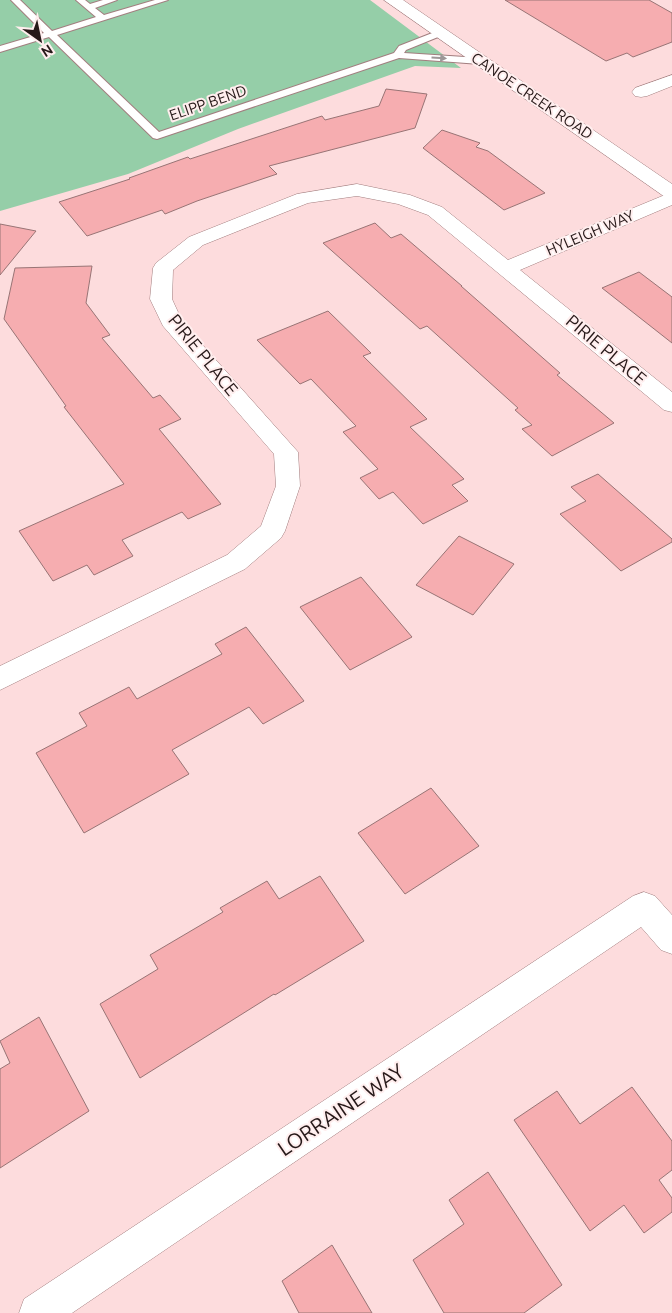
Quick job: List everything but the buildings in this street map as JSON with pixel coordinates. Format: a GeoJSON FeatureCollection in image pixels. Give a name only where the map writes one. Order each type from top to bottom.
{"type":"FeatureCollection","features":[{"type":"Feature","properties":{"kind":"street","name":"CANOE CREEK ROAD"},"geometry":{"type":"LineString","coordinates":[[392,0],[672,193]]}},
{"type":"Feature","properties":{"kind":"street"},"geometry":{"type":"LineString","coordinates":[[641,92],[672,80]]}},
{"type":"Feature","properties":{"kind":"street","name":"PIRIE PLACE"},"geometry":{"type":"LineString","coordinates":[[0,679],[236,562],[272,531],[288,486],[286,452],[174,326],[161,299],[163,268],[196,241],[304,198],[357,190],[403,199],[435,211],[672,404]]}},
{"type":"Feature","properties":{"kind":"street","name":"HYLEIGH WAY"},"geometry":{"type":"LineString","coordinates":[[507,268],[672,198]]}},
{"type":"Feature","properties":{"kind":"street","name":"LORRAINE WAY"},"geometry":{"type":"LineString","coordinates":[[38,1313],[644,908],[672,939]]}},
{"type":"Feature","properties":{"kind":"lane","name":"ELIPP BEND"},"geometry":{"type":"LineString","coordinates":[[14,0],[157,136],[398,55],[480,61]]}},
{"type":"Feature","properties":{"kind":"lane"},"geometry":{"type":"LineString","coordinates":[[80,0],[102,18]]}},
{"type":"Feature","properties":{"kind":"lane"},"geometry":{"type":"LineString","coordinates":[[88,7],[112,0]]}},
{"type":"Feature","properties":{"kind":"lane"},"geometry":{"type":"LineString","coordinates":[[0,49],[164,0]]}},
{"type":"Feature","properties":{"kind":"lane","name":"ELIPP BEND"},"geometry":{"type":"LineString","coordinates":[[398,55],[402,48],[440,33]]}},
{"type":"Feature","properties":{"kind":"green space"},"geometry":{"type":"Polygon","coordinates":[[[0,0],[370,0],[461,68],[415,66],[238,129],[128,174],[0,211],[0,0]]]}}]}
